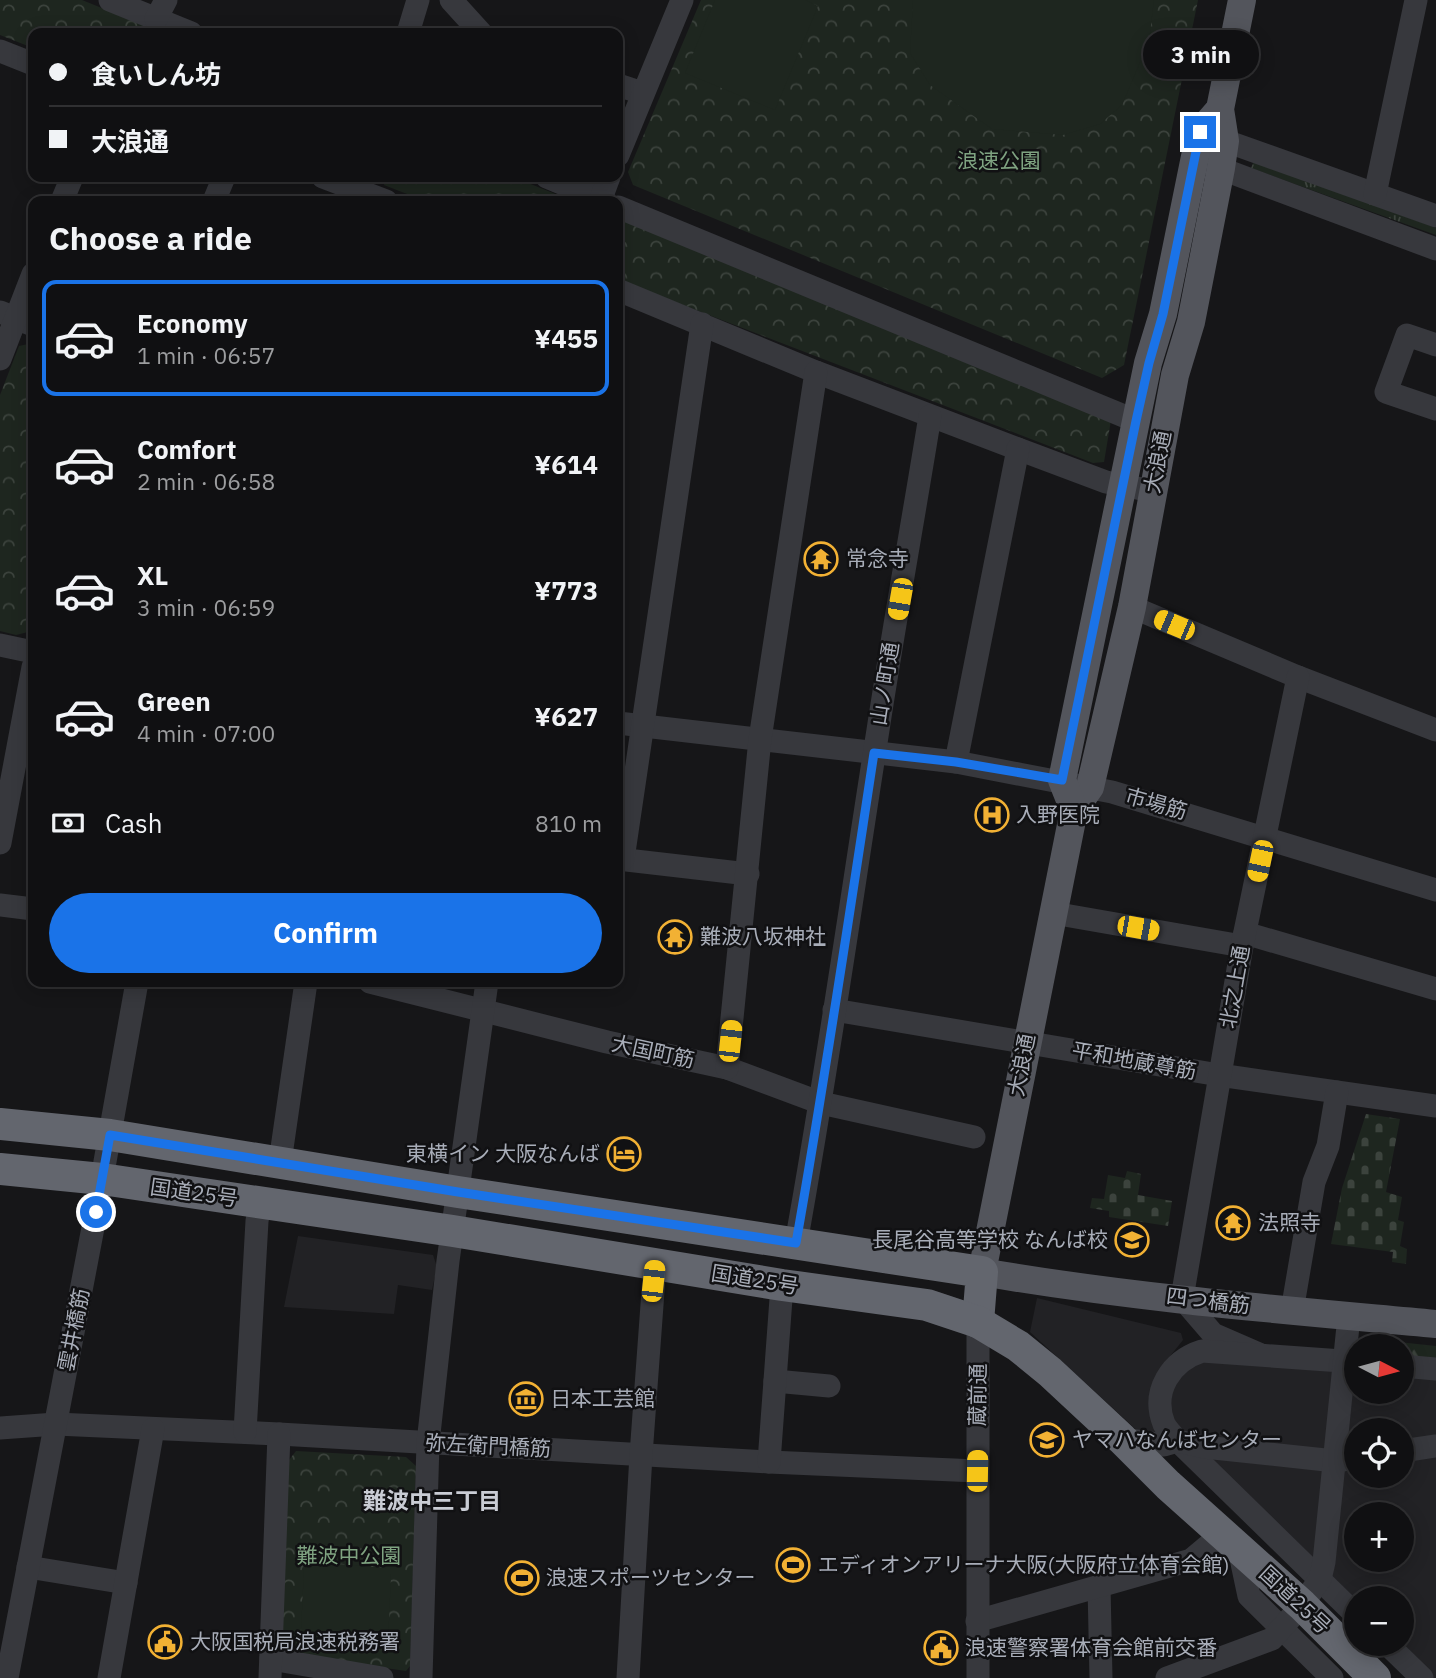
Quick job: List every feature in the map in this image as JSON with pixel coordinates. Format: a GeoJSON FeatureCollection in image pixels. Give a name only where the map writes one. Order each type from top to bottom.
{"type":"FeatureCollection","features":[{"type":"Feature","properties":{"kind":"highway","name":"国道25号"},"geometry":{"type":"LineString","coordinates":[[0,1124],[110,1135],[458,1192],[982,1272]]}},
{"type":"Feature","properties":{"kind":"highway","name":"国道25号"},"geometry":{"type":"LineString","coordinates":[[0,1169],[102,1179],[927,1305],[978,1322],[1018,1346],[1050,1372],[1231,1541],[1311,1592],[1376,1678]]}},
{"type":"Feature","properties":{"kind":"highway","name":"大浪通"},"geometry":{"type":"LineString","coordinates":[[978,1322],[982,1272]]}},
{"type":"Feature","properties":{"kind":"main road","name":"大浪通"},"geometry":{"type":"LineString","coordinates":[[1062,780],[1149,363],[1210,150],[1242,0]]}},
{"type":"Feature","properties":{"kind":"main road","name":"大浪通"},"geometry":{"type":"LineString","coordinates":[[982,1272],[1074,810],[1090,787],[1132,607],[1175,375],[1191,322],[1210,150]]}},
{"type":"Feature","properties":{"kind":"main road"},"geometry":{"type":"LineString","coordinates":[[1062,780],[1074,810]]}},
{"type":"Feature","properties":{"kind":"main road","name":"四つ橋筋"},"geometry":{"type":"LineString","coordinates":[[982,1272],[1292,1311],[1436,1324]]}},
{"type":"Feature","properties":{"kind":"street"},"geometry":{"type":"LineString","coordinates":[[110,0],[161,10],[184,28]]}},
{"type":"Feature","properties":{"kind":"street"},"geometry":{"type":"LineString","coordinates":[[410,28],[418,0]]}},
{"type":"Feature","properties":{"kind":"street"},"geometry":{"type":"LineString","coordinates":[[452,0],[477,28]]}},
{"type":"Feature","properties":{"kind":"street"},"geometry":{"type":"LineString","coordinates":[[623,142],[682,0]]}},
{"type":"Feature","properties":{"kind":"street"},"geometry":{"type":"LineString","coordinates":[[1375,194],[1416,0]]}},
{"type":"Feature","properties":{"kind":"street"},"geometry":{"type":"LineString","coordinates":[[0,51],[28,62]]}},
{"type":"Feature","properties":{"kind":"street"},"geometry":{"type":"LineString","coordinates":[[623,87],[642,93]]}},
{"type":"Feature","properties":{"kind":"street"},"geometry":{"type":"LineString","coordinates":[[1210,150],[1375,194],[1436,216]]}},
{"type":"Feature","properties":{"kind":"street"},"geometry":{"type":"LineString","coordinates":[[1210,150],[1436,249]]}},
{"type":"Feature","properties":{"kind":"street"},"geometry":{"type":"LineString","coordinates":[[338,182],[361,190]]}},
{"type":"Feature","properties":{"kind":"street"},"geometry":{"type":"LineString","coordinates":[[559,182],[592,196]]}},
{"type":"Feature","properties":{"kind":"street"},"geometry":{"type":"LineString","coordinates":[[623,209],[1136,421]]}},
{"type":"Feature","properties":{"kind":"street"},"geometry":{"type":"LineString","coordinates":[[0,359],[28,287]]}},
{"type":"Feature","properties":{"kind":"street"},"geometry":{"type":"LineString","coordinates":[[623,292],[930,416],[1106,482],[1152,491]]}},
{"type":"Feature","properties":{"kind":"street"},"geometry":{"type":"LineString","coordinates":[[623,847],[702,324]]}},
{"type":"Feature","properties":{"kind":"street"},"geometry":{"type":"LineString","coordinates":[[1436,345],[1407,335],[1387,392],[1436,409]]}},
{"type":"Feature","properties":{"kind":"street"},"geometry":{"type":"LineString","coordinates":[[727,1068],[760,739],[817,372]]}},
{"type":"Feature","properties":{"kind":"street","name":"山ノ町通"},"geometry":{"type":"LineString","coordinates":[[796,1243],[821,1103],[874,753],[930,416]]}},
{"type":"Feature","properties":{"kind":"street"},"geometry":{"type":"LineString","coordinates":[[956,762],[1018,449]]}},
{"type":"Feature","properties":{"kind":"street"},"geometry":{"type":"LineString","coordinates":[[1132,607],[1298,677],[1436,730]]}},
{"type":"Feature","properties":{"kind":"street"},"geometry":{"type":"LineString","coordinates":[[0,645],[28,651]]}},
{"type":"Feature","properties":{"kind":"street","name":"北之上通"},"geometry":{"type":"LineString","coordinates":[[1182,1298],[1244,940],[1298,677]]}},
{"type":"Feature","properties":{"kind":"street"},"geometry":{"type":"LineString","coordinates":[[0,843],[28,694]]}},
{"type":"Feature","properties":{"kind":"street","name":"市場筋"},"geometry":{"type":"LineString","coordinates":[[623,724],[956,762],[1062,780],[1266,837],[1436,890]]}},
{"type":"Feature","properties":{"kind":"street"},"geometry":{"type":"LineString","coordinates":[[623,859],[748,874]]}},
{"type":"Feature","properties":{"kind":"street"},"geometry":{"type":"LineString","coordinates":[[0,905],[28,908]]}},
{"type":"Feature","properties":{"kind":"street"},"geometry":{"type":"LineString","coordinates":[[1053,913],[1244,940],[1436,989]]}},
{"type":"Feature","properties":{"kind":"street","name":"雲井橋筋"},"geometry":{"type":"LineString","coordinates":[[7,1678],[136,987]]}},
{"type":"Feature","properties":{"kind":"street"},"geometry":{"type":"LineString","coordinates":[[280,1162],[305,987]]}},
{"type":"Feature","properties":{"kind":"street","name":"大国町筋"},"geometry":{"type":"LineString","coordinates":[[397,987],[607,1042],[727,1068],[821,1103],[974,1137]]}},
{"type":"Feature","properties":{"kind":"street"},"geometry":{"type":"LineString","coordinates":[[421,1678],[428,1443],[458,1192],[486,987]]}},
{"type":"Feature","properties":{"kind":"street","name":"平和地蔵尊筋"},"geometry":{"type":"LineString","coordinates":[[834,1010],[1219,1075],[1436,1106]]}},
{"type":"Feature","properties":{"kind":"street"},"geometry":{"type":"LineString","coordinates":[[1292,1311],[1314,1182],[1328,1146],[1337,1092]]}},
{"type":"Feature","properties":{"kind":"street"},"geometry":{"type":"LineString","coordinates":[[245,1432],[260,1203]]}},
{"type":"Feature","properties":{"kind":"street"},"geometry":{"type":"LineString","coordinates":[[628,1678],[655,1264]]}},
{"type":"Feature","properties":{"kind":"street"},"geometry":{"type":"LineString","coordinates":[[769,1462],[782,1284]]}},
{"type":"Feature","properties":{"kind":"street"},"geometry":{"type":"LineString","coordinates":[[1182,1298],[1213,1334],[1259,1354]]}},
{"type":"Feature","properties":{"kind":"street"},"geometry":{"type":"LineString","coordinates":[[1349,1316],[1349,1334]]}},
{"type":"Feature","properties":{"kind":"street","name":"蔵前通"},"geometry":{"type":"LineString","coordinates":[[978,1322],[978,1678]]}},
{"type":"Feature","properties":{"kind":"street"},"geometry":{"type":"LineString","coordinates":[[1344,1361],[1202,1351],[1187,1356],[1176,1364],[1167,1376],[1161,1406],[1164,1425],[1311,1592],[1344,1609]]}},
{"type":"Feature","properties":{"kind":"street"},"geometry":{"type":"LineString","coordinates":[[1414,1367],[1436,1369]]}},
{"type":"Feature","properties":{"kind":"street"},"geometry":{"type":"LineString","coordinates":[[775,1381],[829,1387]]}},
{"type":"Feature","properties":{"kind":"street","name":"弥左衛門橋筋"},"geometry":{"type":"LineString","coordinates":[[0,1427],[56,1424],[245,1432],[977,1471]]}},
{"type":"Feature","properties":{"kind":"street"},"geometry":{"type":"LineString","coordinates":[[109,1678],[153,1429]]}},
{"type":"Feature","properties":{"kind":"street"},"geometry":{"type":"LineString","coordinates":[[279,1434],[271,1669],[383,1678]]}},
{"type":"Feature","properties":{"kind":"street"},"geometry":{"type":"LineString","coordinates":[[1122,1439],[1164,1445],[1178,1441],[1203,1447],[1344,1460]]}},
{"type":"Feature","properties":{"kind":"street"},"geometry":{"type":"LineString","coordinates":[[1414,1449],[1436,1446]]}},
{"type":"Feature","properties":{"kind":"street"},"geometry":{"type":"LineString","coordinates":[[1167,1678],[1214,1670],[1272,1640],[1281,1630],[1311,1592],[1324,1562],[1344,1469]]}},
{"type":"Feature","properties":{"kind":"street"},"geometry":{"type":"LineString","coordinates":[[977,1622],[1191,1560],[1231,1541],[1249,1596],[1332,1678]]}},
{"type":"Feature","properties":{"kind":"street"},"geometry":{"type":"LineString","coordinates":[[28,1567],[125,1583]]}},
{"type":"Feature","properties":{"kind":"street"},"geometry":{"type":"LineString","coordinates":[[1099,1586],[1101,1678]]}},
{"type":"Feature","properties":{"kind":"street"},"geometry":{"type":"LineString","coordinates":[[1399,1656],[1422,1678]]}},
{"type":"Feature","properties":{"kind":"shaded area"},"geometry":{"type":"Polygon","coordinates":[[[298,1236],[433,1255],[437,1267],[432,1290],[398,1285],[394,1314],[284,1307],[298,1236]]]}},
{"type":"Feature","properties":{"kind":"shaded area"},"geometry":{"type":"Polygon","coordinates":[[[1037,1298],[1181,1333],[1183,1340],[1159,1370],[1158,1434],[1142,1435],[1030,1332],[1037,1298]]]}},
{"type":"Feature","properties":{"kind":"shaded area"},"geometry":{"type":"Polygon","coordinates":[[[1206,1357],[1344,1368],[1344,1404],[1414,1404],[1414,1374],[1436,1376],[1436,1678],[1431,1678],[1413,1656],[1414,1586],[1344,1586],[1344,1592],[1174,1424],[1167,1402],[1173,1380],[1206,1357]]]}},
{"type":"Feature","properties":{"kind":"green space"},"geometry":{"type":"Polygon","coordinates":[[[0,0],[82,0],[151,28],[28,28],[28,46],[0,35],[0,0]]]}},
{"type":"Feature","properties":{"kind":"green space","name":"浪速公園"},"geometry":{"type":"Polygon","coordinates":[[[701,0],[1198,0],[1124,365],[1102,378],[633,185],[628,172],[701,0]]]}},
{"type":"Feature","properties":{"kind":"green space"},"geometry":{"type":"Polygon","coordinates":[[[715,0],[805,0],[818,6],[775,110],[685,73],[715,0]]]}},
{"type":"Feature","properties":{"kind":"green space"},"geometry":{"type":"Polygon","coordinates":[[[913,0],[1154,0],[1149,41],[1122,105],[1100,124],[1063,135],[992,129],[930,85],[910,53],[913,0]]]}},
{"type":"Feature","properties":{"kind":"green space"},"geometry":{"type":"Polygon","coordinates":[[[1254,161],[1436,228],[1436,235],[1251,168],[1254,161]]]}},
{"type":"Feature","properties":{"kind":"green space"},"geometry":{"type":"Polygon","coordinates":[[[385,182],[526,182],[560,196],[412,196],[384,185],[385,182]]]}},
{"type":"Feature","properties":{"kind":"green space"},"geometry":{"type":"Polygon","coordinates":[[[623,218],[1111,420],[1104,462],[1093,463],[623,282],[623,218]]]}},
{"type":"Feature","properties":{"kind":"green space"},"geometry":{"type":"Polygon","coordinates":[[[28,344],[28,632],[16,635],[0,631],[0,395],[19,346],[28,344]]]}},
{"type":"Feature","properties":{"kind":"green space"},"geometry":{"type":"Polygon","coordinates":[[[1366,1114],[1400,1119],[1386,1192],[1402,1197],[1398,1220],[1404,1222],[1400,1246],[1407,1249],[1406,1264],[1392,1262],[1393,1252],[1331,1244],[1342,1188],[1366,1114]]]}},
{"type":"Feature","properties":{"kind":"green space"},"geometry":{"type":"Polygon","coordinates":[[[1127,1171],[1141,1174],[1138,1195],[1172,1201],[1168,1226],[1109,1217],[1109,1211],[1090,1208],[1092,1198],[1104,1199],[1108,1175],[1125,1178],[1127,1171]]]}},
{"type":"Feature","properties":{"kind":"green space"},"geometry":{"type":"Polygon","coordinates":[[[1414,1344],[1436,1346],[1436,1363],[1414,1361],[1414,1344]]]}},
{"type":"Feature","properties":{"kind":"green space","name":"難波中公園"},"geometry":{"type":"Polygon","coordinates":[[[296,1451],[406,1457],[416,1466],[410,1666],[406,1671],[295,1655],[281,1647],[286,1464],[296,1451]]]}},
{"type":"Feature","properties":{"kind":"green space"},"geometry":{"type":"Polygon","coordinates":[[[311,1562],[385,1568],[391,1575],[388,1644],[380,1650],[307,1638],[301,1631],[304,1568],[311,1562]]]}},
{"type":"Feature","properties":{"kind":"place","name":"常念寺"},"geometry":{"type":"Point","coordinates":[821,559]}},
{"type":"Feature","properties":{"kind":"place","name":"入野医院"},"geometry":{"type":"Point","coordinates":[992,815]}},
{"type":"Feature","properties":{"kind":"place","name":"難波八坂神社"},"geometry":{"type":"Point","coordinates":[675,937]}},
{"type":"Feature","properties":{"kind":"place","name":"東横イン 大阪なんば"},"geometry":{"type":"Point","coordinates":[624,1154]}},
{"type":"Feature","properties":{"kind":"place","name":"法照寺"},"geometry":{"type":"Point","coordinates":[1233,1223]}},
{"type":"Feature","properties":{"kind":"place","name":"長尾谷高等学校 なんば校"},"geometry":{"type":"Point","coordinates":[1132,1240]}},
{"type":"Feature","properties":{"kind":"place","name":"日本工芸館"},"geometry":{"type":"Point","coordinates":[526,1399]}},
{"type":"Feature","properties":{"kind":"place","name":"ヤマハなんばセンター"},"geometry":{"type":"Point","coordinates":[1047,1440]}},
{"type":"Feature","properties":{"kind":"place","name":"エディオンアリーナ大阪(大阪府立体育会館)"},"geometry":{"type":"Point","coordinates":[793,1565]}},
{"type":"Feature","properties":{"kind":"place","name":"浪速スポーツセンター"},"geometry":{"type":"Point","coordinates":[522,1578]}},
{"type":"Feature","properties":{"kind":"place","name":"大阪国税局浪速税務署"},"geometry":{"type":"Point","coordinates":[165,1642]}},
{"type":"Feature","properties":{"kind":"place","name":"浪速警察署体育会館前交番"},"geometry":{"type":"Point","coordinates":[941,1648]}},
{"type":"Feature","properties":{"kind":"district","name":"難波中三丁目"},"geometry":{"type":"Point","coordinates":[432,1501]}},
{"type":"Feature","properties":{"kind":"route"},"geometry":{"type":"LineString","coordinates":[[96,1212],[110,1135],[458,1192],[796,1243],[821,1103],[874,753],[956,762],[1062,780],[1136,421],[1163,314],[1200,132]]}}]}
